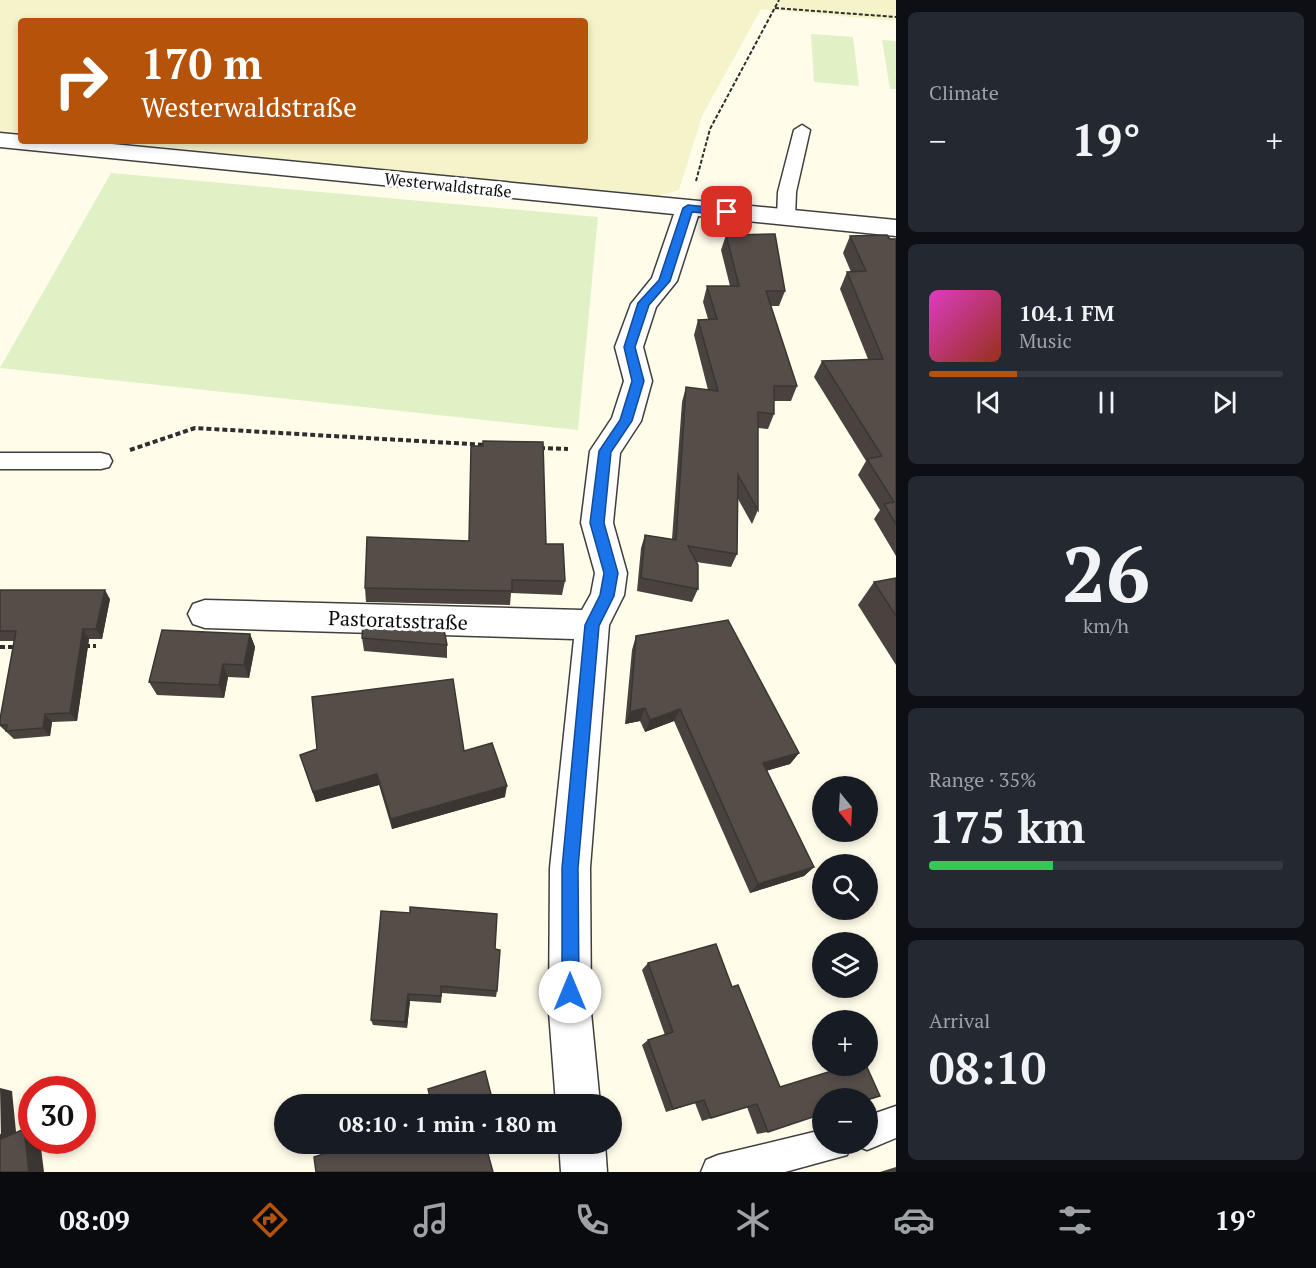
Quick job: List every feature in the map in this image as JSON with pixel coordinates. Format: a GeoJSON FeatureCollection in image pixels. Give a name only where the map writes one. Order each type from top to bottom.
{"type":"FeatureCollection","features":[{"type":"Feature","properties":{"kind":"street","name":"Westerwaldstraße"},"geometry":{"type":"LineString","coordinates":[[0,140],[18,142]]}},
{"type":"Feature","properties":{"kind":"street","name":"Westerwaldstraße"},"geometry":{"type":"LineString","coordinates":[[40,144],[896,228]]}},
{"type":"Feature","properties":{"kind":"street"},"geometry":{"type":"LineString","coordinates":[[577,1094],[570,1012],[570,868],[592,625],[607,596],[611,573],[597,523],[605,451],[626,421],[638,381],[629,347],[644,303],[664,281],[688,208]]}},
{"type":"Feature","properties":{"kind":"street","name":"Pastoratsstraße"},"geometry":{"type":"LineString","coordinates":[[205,614],[592,625]]}},
{"type":"Feature","properties":{"kind":"street"},"geometry":{"type":"LineString","coordinates":[[583,1154],[585,1172]]}},
{"type":"Feature","properties":{"kind":"lane"},"geometry":{"type":"LineString","coordinates":[[786,218],[787,192],[802,130]]}},
{"type":"Feature","properties":{"kind":"lane"},"geometry":{"type":"LineString","coordinates":[[0,461],[101,461]]}},
{"type":"Feature","properties":{"kind":"lane"},"geometry":{"type":"LineString","coordinates":[[878,1129],[896,1122]]}},
{"type":"Feature","properties":{"kind":"lane"},"geometry":{"type":"LineString","coordinates":[[718,1172],[812,1149]]}},
{"type":"Feature","properties":{"kind":"path"},"geometry":{"type":"LineString","coordinates":[[688,208],[710,129],[779,0]]}},
{"type":"Feature","properties":{"kind":"path"},"geometry":{"type":"LineString","coordinates":[[775,8],[896,16]]}},
{"type":"Feature","properties":{"kind":"path"},"geometry":{"type":"LineString","coordinates":[[152,442],[195,428],[488,445]]}},
{"type":"Feature","properties":{"kind":"path"},"geometry":{"type":"LineString","coordinates":[[534,447],[605,451]]}},
{"type":"Feature","properties":{"kind":"path"},"geometry":{"type":"LineString","coordinates":[[75,646],[96,645]]}},
{"type":"Feature","properties":{"kind":"path"},"geometry":{"type":"LineString","coordinates":[[0,647],[21,647]]}},
{"type":"Feature","properties":{"kind":"shaded area"},"geometry":{"type":"Polygon","coordinates":[[[0,0],[896,0],[896,21],[761,9],[702,116],[679,190],[655,197],[133,144],[588,144],[588,18],[18,18],[18,133],[0,131],[0,0]]]}},
{"type":"Feature","properties":{"kind":"green space"},"geometry":{"type":"Polygon","coordinates":[[[811,34],[853,37],[859,86],[814,82],[811,34]]]}},
{"type":"Feature","properties":{"kind":"green space"},"geometry":{"type":"Polygon","coordinates":[[[882,40],[896,41],[896,89],[890,89],[882,40]]]}},
{"type":"Feature","properties":{"kind":"green space"},"geometry":{"type":"Polygon","coordinates":[[[111,173],[598,217],[578,430],[0,368],[111,173]]]}},
{"type":"Feature","properties":{"kind":"building"},"geometry":{"type":"Polygon","coordinates":[[[775,234],[785,291],[766,291],[797,386],[774,386],[774,414],[758,412],[758,510],[738,475],[737,554],[688,546],[698,565],[698,589],[641,578],[645,535],[676,540],[686,387],[718,391],[698,320],[717,319],[707,286],[739,286],[726,235],[775,234]]]}},
{"type":"Feature","properties":{"kind":"building"},"geometry":{"type":"Polygon","coordinates":[[[887,235],[890,239],[896,239],[896,524],[884,504],[894,502],[867,459],[882,456],[822,361],[883,359],[847,272],[866,271],[850,236],[887,235]]]}},
{"type":"Feature","properties":{"kind":"building"},"geometry":{"type":"Polygon","coordinates":[[[483,441],[543,442],[546,544],[563,544],[565,581],[512,580],[512,591],[365,588],[367,537],[469,541],[471,446],[483,446],[483,441]]]}},
{"type":"Feature","properties":{"kind":"building"},"geometry":{"type":"Polygon","coordinates":[[[896,578],[896,616],[874,582],[896,578]]]}},
{"type":"Feature","properties":{"kind":"building"},"geometry":{"type":"Polygon","coordinates":[[[0,590],[105,590],[96,629],[83,629],[70,713],[45,714],[43,728],[6,731],[7,725],[0,725],[16,631],[0,631],[0,590]]]}},
{"type":"Feature","properties":{"kind":"building"},"geometry":{"type":"Polygon","coordinates":[[[728,620],[799,753],[763,763],[812,863],[812,868],[758,884],[680,709],[650,720],[645,708],[630,712],[636,636],[728,620]]]}},
{"type":"Feature","properties":{"kind":"building"},"geometry":{"type":"Polygon","coordinates":[[[363,621],[443,624],[447,645],[362,638],[363,621]]]}},
{"type":"Feature","properties":{"kind":"building"},"geometry":{"type":"Polygon","coordinates":[[[162,630],[250,634],[244,665],[223,664],[219,685],[149,682],[162,630]]]}},
{"type":"Feature","properties":{"kind":"building"},"geometry":{"type":"Polygon","coordinates":[[[453,679],[464,751],[492,743],[507,786],[391,819],[377,774],[313,792],[300,755],[317,749],[312,697],[453,679]]]}},
{"type":"Feature","properties":{"kind":"building"},"geometry":{"type":"Polygon","coordinates":[[[410,907],[497,914],[495,949],[500,950],[497,991],[441,986],[441,996],[408,994],[405,1022],[371,1020],[381,911],[410,913],[410,907]]]}},
{"type":"Feature","properties":{"kind":"building"},"geometry":{"type":"Polygon","coordinates":[[[716,944],[732,987],[738,985],[780,1087],[816,1076],[871,1076],[876,1088],[812,1088],[812,1117],[768,1132],[757,1104],[711,1118],[704,1100],[673,1109],[648,1040],[673,1032],[648,963],[716,944]]]}},
{"type":"Feature","properties":{"kind":"building"},"geometry":{"type":"Polygon","coordinates":[[[485,1071],[491,1094],[429,1094],[428,1089],[485,1071]]]}},
{"type":"Feature","properties":{"kind":"building"},"geometry":{"type":"Polygon","coordinates":[[[18,1132],[18,1154],[27,1154],[29,1172],[0,1172],[0,1134],[1,1139],[18,1132]]]}},
{"type":"Feature","properties":{"kind":"building"},"geometry":{"type":"Polygon","coordinates":[[[323,1154],[488,1154],[493,1172],[316,1172],[314,1157],[323,1154]]]}},
{"type":"Feature","properties":{"kind":"route"},"geometry":{"type":"LineString","coordinates":[[570,992],[570,868],[592,625],[607,596],[611,573],[597,523],[605,451],[626,421],[638,381],[629,347],[644,303],[664,281],[688,208],[727,212]]}}]}
